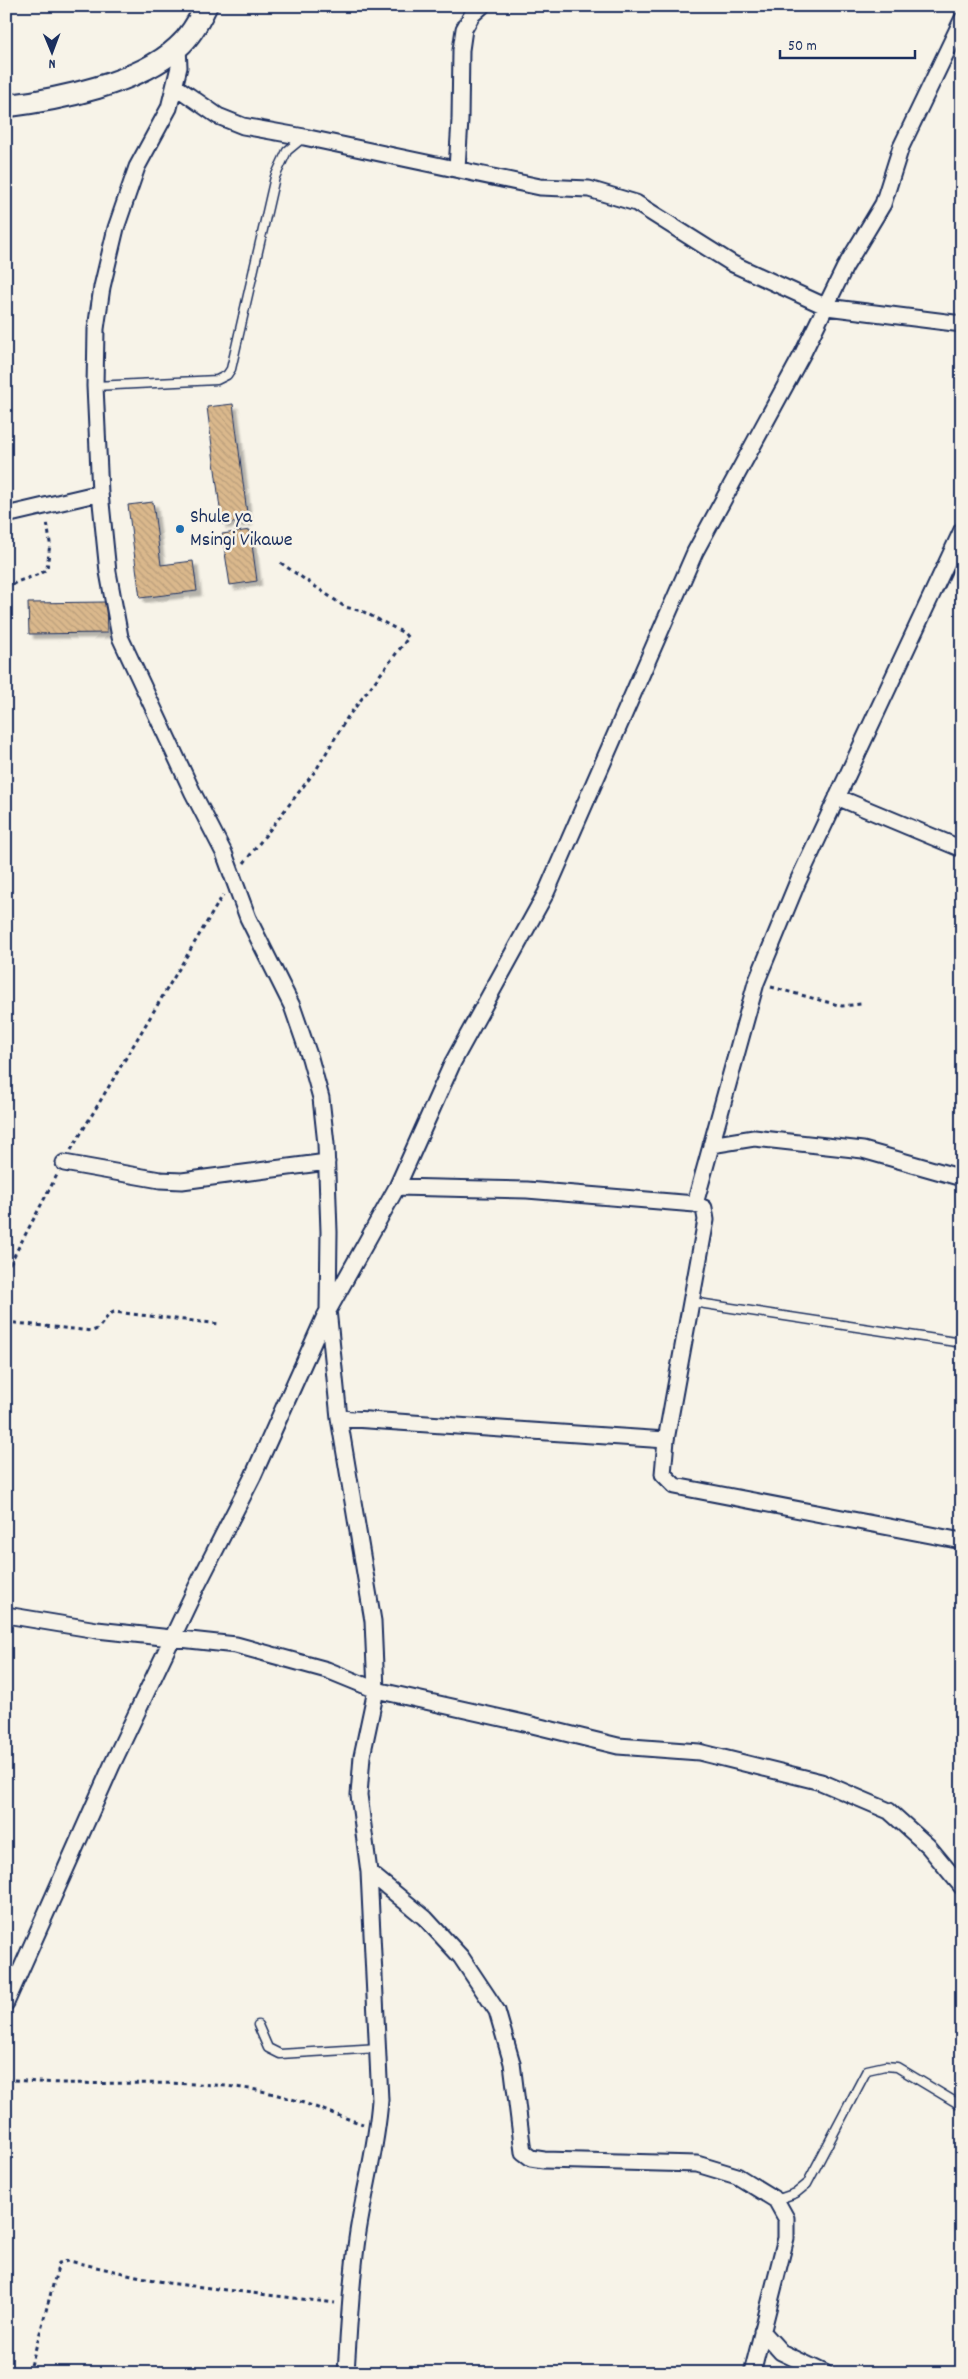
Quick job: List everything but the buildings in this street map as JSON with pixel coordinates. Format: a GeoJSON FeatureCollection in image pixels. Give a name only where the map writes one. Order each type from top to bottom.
{"type":"FeatureCollection","features":[{"type":"Feature","properties":{"kind":"street"},"geometry":{"type":"LineString","coordinates":[[6,106],[44,101],[114,81],[155,64],[178,47],[197,25],[206,6]]}},
{"type":"Feature","properties":{"kind":"street"},"geometry":{"type":"LineString","coordinates":[[457,169],[460,128],[461,50],[464,30],[472,15],[482,6]]}},
{"type":"Feature","properties":{"kind":"street"},"geometry":{"type":"LineString","coordinates":[[6,2003],[112,1765],[253,1476],[328,1310],[397,1187],[453,1062],[546,893],[694,552],[827,307],[845,266],[883,204],[901,147],[962,20]]}},
{"type":"Feature","properties":{"kind":"street"},"geometry":{"type":"LineString","coordinates":[[178,47],[178,67],[170,108],[137,167],[116,228],[102,287],[96,329],[100,494],[108,572],[120,636],[193,793],[224,853],[248,918],[292,1006],[322,1098],[327,1162],[328,1310],[339,1418],[369,1590],[376,1690],[362,1756],[359,1795],[369,1872],[379,2048],[380,2100],[378,2129],[358,2234],[346,2373]]}},
{"type":"Feature","properties":{"kind":"street"},"geometry":{"type":"LineString","coordinates":[[175,86],[218,116],[243,126],[540,187],[588,189],[636,203],[733,264],[827,307],[962,324]]}},
{"type":"Feature","properties":{"kind":"street"},"geometry":{"type":"LineString","coordinates":[[6,515],[100,494]]}},
{"type":"Feature","properties":{"kind":"street"},"geometry":{"type":"LineString","coordinates":[[695,1204],[719,1110],[756,983],[798,881],[962,530]]}},
{"type":"Feature","properties":{"kind":"street"},"geometry":{"type":"LineString","coordinates":[[837,796],[962,849]]}},
{"type":"Feature","properties":{"kind":"street"},"geometry":{"type":"LineString","coordinates":[[711,1145],[754,1138],[863,1150],[962,1178]]}},
{"type":"Feature","properties":{"kind":"street"},"geometry":{"type":"LineString","coordinates":[[64,1163],[160,1180],[182,1181],[327,1162]]}},
{"type":"Feature","properties":{"kind":"street"},"geometry":{"type":"LineString","coordinates":[[397,1187],[527,1190],[695,1204],[704,1208],[706,1220],[666,1440],[663,1474],[674,1486],[962,1541]]}},
{"type":"Feature","properties":{"kind":"street"},"geometry":{"type":"LineString","coordinates":[[339,1418],[666,1440]]}},
{"type":"Feature","properties":{"kind":"street"},"geometry":{"type":"LineString","coordinates":[[6,1615],[97,1630],[173,1637],[258,1650],[327,1670],[376,1690],[618,1746],[699,1752],[821,1782],[889,1811],[928,1846],[962,1887]]}},
{"type":"Feature","properties":{"kind":"street"},"geometry":{"type":"LineString","coordinates":[[369,1872],[425,1918],[461,1957],[497,2011],[512,2063],[522,2152],[531,2158],[544,2160],[697,2164],[737,2176],[776,2200],[786,2218],[786,2238],[752,2373]]}},
{"type":"Feature","properties":{"kind":"street"},"geometry":{"type":"LineString","coordinates":[[762,2331],[781,2352],[825,2373]]}},
{"type":"Feature","properties":{"kind":"lane"},"geometry":{"type":"LineString","coordinates":[[96,386],[217,380],[227,375],[230,369],[275,177],[287,151],[304,137]]}},
{"type":"Feature","properties":{"kind":"lane"},"geometry":{"type":"LineString","coordinates":[[692,1302],[962,1343]]}},
{"type":"Feature","properties":{"kind":"lane"},"geometry":{"type":"LineString","coordinates":[[258,2025],[268,2048],[280,2054],[379,2048]]}},
{"type":"Feature","properties":{"kind":"lane"},"geometry":{"type":"LineString","coordinates":[[776,2200],[796,2193],[807,2184],[867,2070],[885,2066],[897,2066],[962,2106]]}},
{"type":"Feature","properties":{"kind":"path"},"geometry":{"type":"LineString","coordinates":[[6,590],[13,582],[38,577],[48,569],[50,543],[45,507]]}},
{"type":"Feature","properties":{"kind":"path"},"geometry":{"type":"LineString","coordinates":[[6,1271],[64,1163],[234,878],[316,770],[347,718],[408,638],[404,633],[362,610],[345,607],[278,560]]}},
{"type":"Feature","properties":{"kind":"path"},"geometry":{"type":"LineString","coordinates":[[756,983],[842,1006],[861,1004]]}},
{"type":"Feature","properties":{"kind":"path"},"geometry":{"type":"LineString","coordinates":[[6,1322],[92,1331],[97,1329],[109,1314],[114,1312],[220,1324]]}},
{"type":"Feature","properties":{"kind":"path"},"geometry":{"type":"LineString","coordinates":[[6,2080],[46,2083],[198,2085],[250,2089],[277,2095],[378,2129]]}},
{"type":"Feature","properties":{"kind":"path"},"geometry":{"type":"LineString","coordinates":[[29,2373],[59,2263],[69,2261],[168,2283],[351,2304]]}},
{"type":"Feature","properties":{"kind":"place","name":"Shule ya Msingi Vikawe"},"geometry":{"type":"Point","coordinates":[180,529]}}]}
